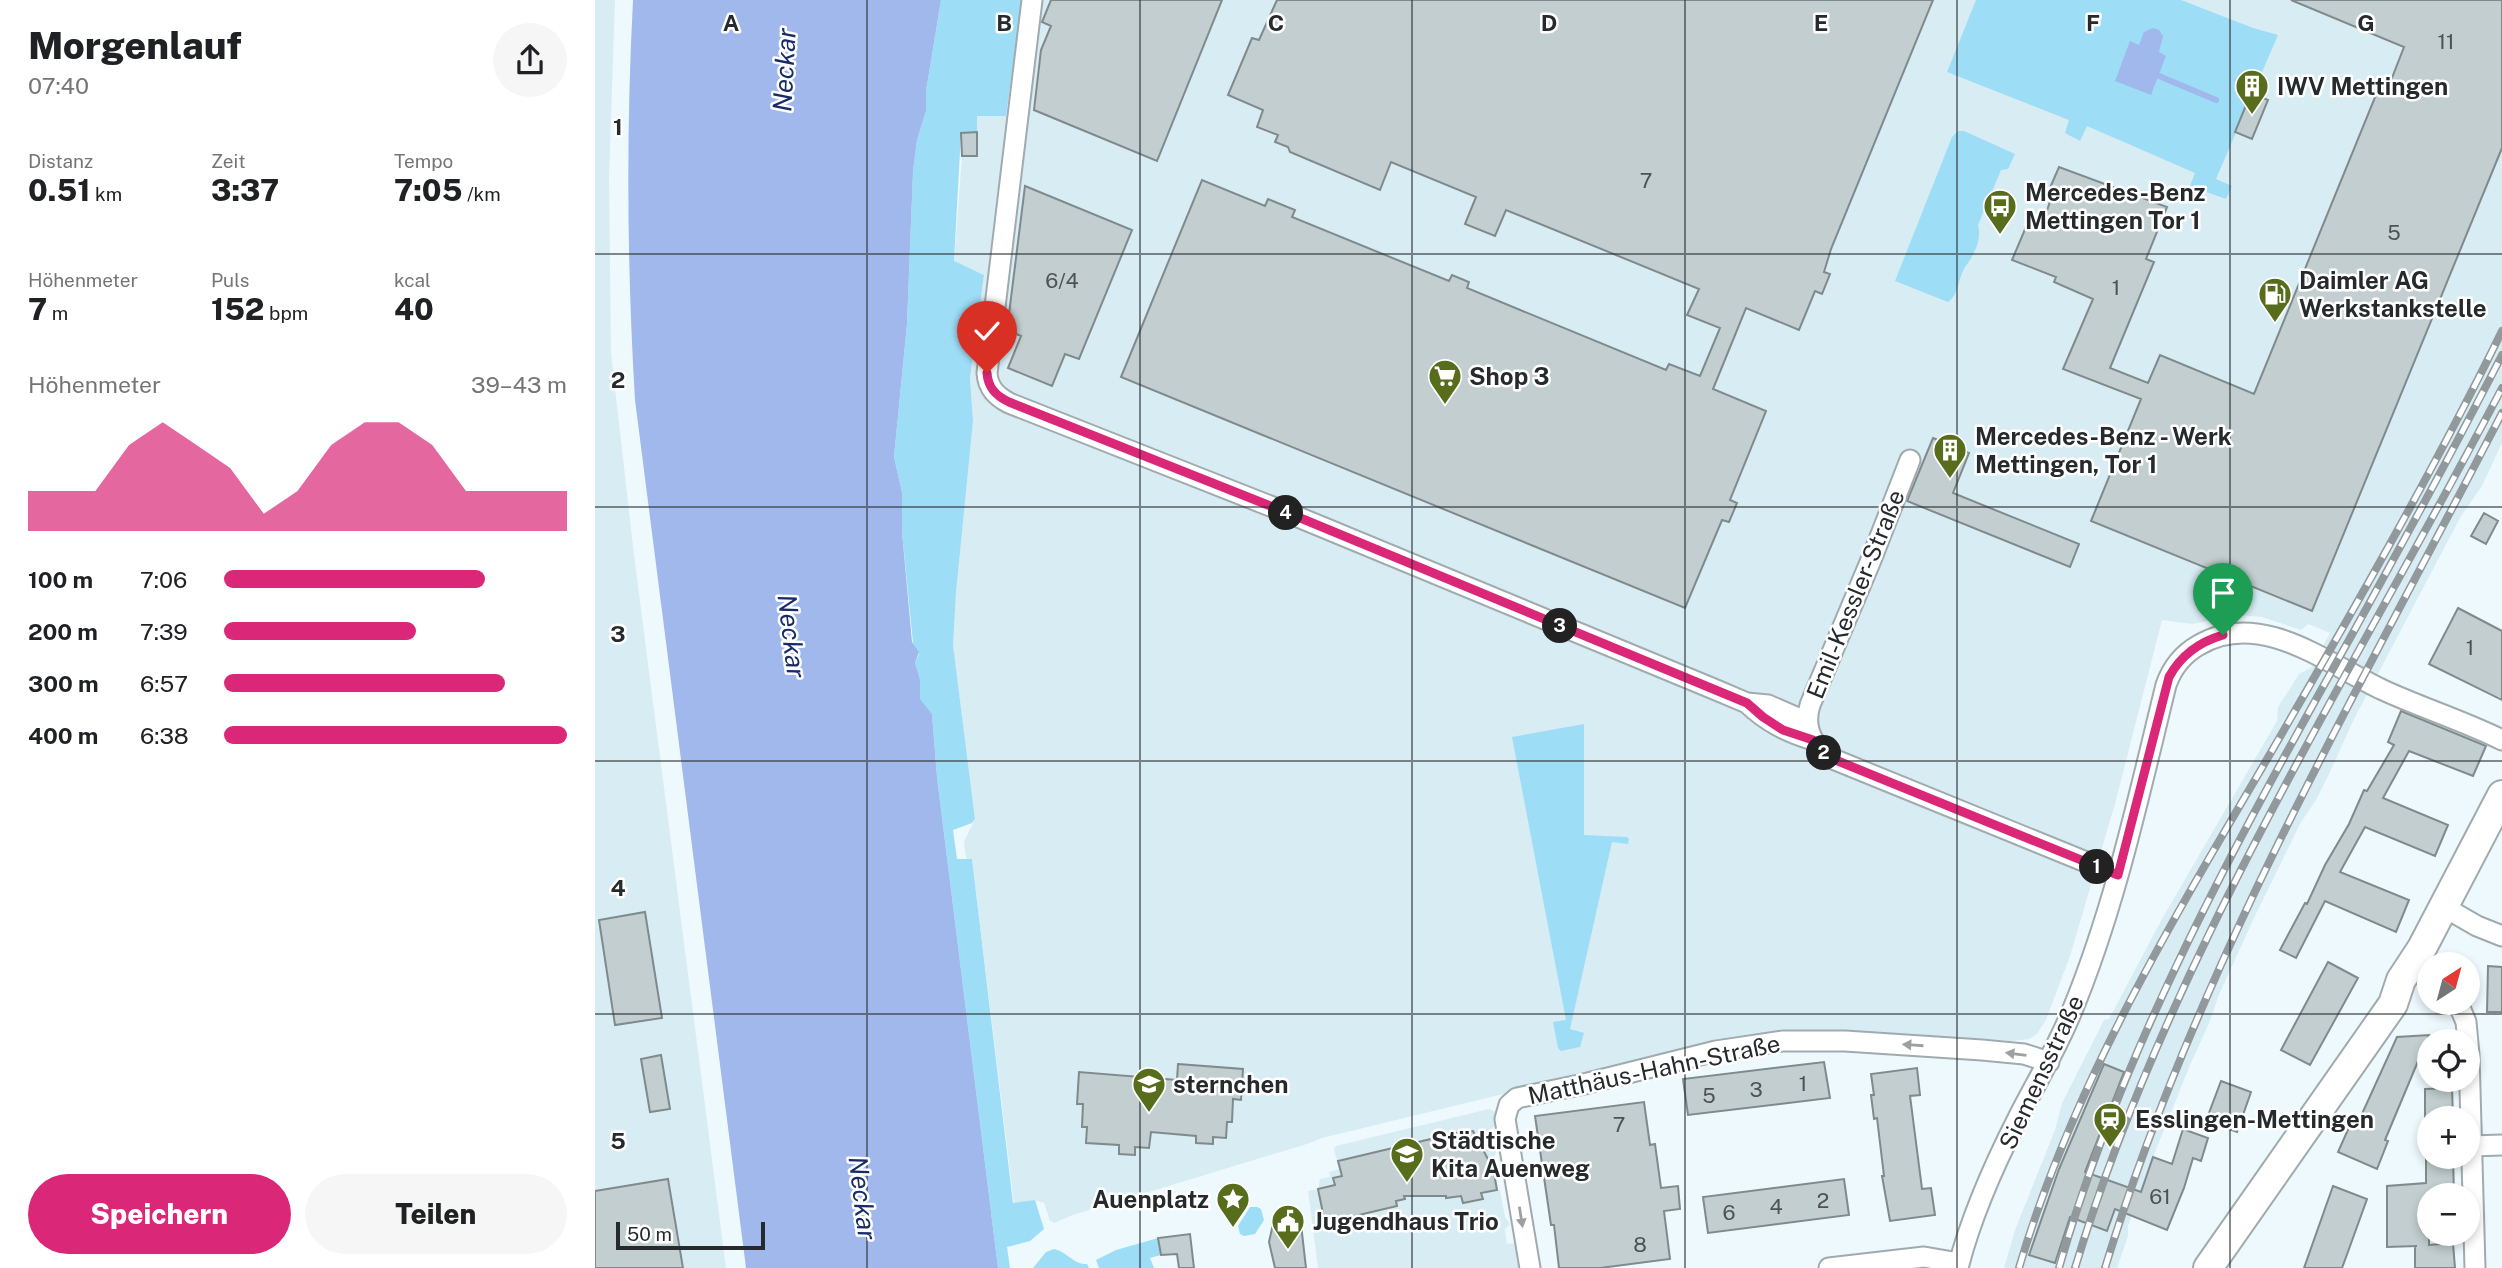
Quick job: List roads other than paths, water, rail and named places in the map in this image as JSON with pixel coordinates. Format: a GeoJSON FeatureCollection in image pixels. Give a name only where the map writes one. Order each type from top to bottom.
{"type":"FeatureCollection","features":[{"type":"Feature","properties":{"kind":"main road"},"geometry":{"type":"LineString","coordinates":[[2427,952],[2444,906],[2497,804]]}},
{"type":"Feature","properties":{"kind":"main road"},"geometry":{"type":"LineString","coordinates":[[2188,1268],[2378,997],[2417,966]]}},
{"type":"Feature","properties":{"kind":"main road"},"geometry":{"type":"LineString","coordinates":[[2208,1268],[2392,1007],[2401,980]]}},
{"type":"Feature","properties":{"kind":"street"},"geometry":{"type":"LineString","coordinates":[[1032,0],[987,373],[989,386],[1009,402],[1251,498],[1747,703],[1768,705],[1810,731],[1824,753],[1839,762],[2118,875],[2169,677],[2189,652],[2213,638],[2243,633],[2280,639],[2394,695],[2502,740]]}},
{"type":"Feature","properties":{"kind":"street","name":"Emil-Kessler-Straße"},"geometry":{"type":"LineString","coordinates":[[1810,731],[1810,705],[1910,460]]}},
{"type":"Feature","properties":{"kind":"street","name":"Siemensstraße"},"geometry":{"type":"LineString","coordinates":[[1959,1265],[2000,1157],[2019,1115],[2049,1062],[2086,974],[2118,875]]}},
{"type":"Feature","properties":{"kind":"street"},"geometry":{"type":"LineString","coordinates":[[2444,906],[2477,926],[2502,936]]}},
{"type":"Feature","properties":{"kind":"street"},"geometry":{"type":"LineString","coordinates":[[2462,1015],[2467,1032],[2470,1106]]}},
{"type":"Feature","properties":{"kind":"street","name":"Matthäus-Hahn-Straße"},"geometry":{"type":"LineString","coordinates":[[1530,1268],[1506,1122],[1510,1102],[1520,1097],[1704,1054],[1783,1041],[1845,1041],[1982,1050],[2024,1054],[2049,1062]]}},
{"type":"Feature","properties":{"kind":"street"},"geometry":{"type":"LineString","coordinates":[[2480,1146],[2502,1145]]}},
{"type":"Feature","properties":{"kind":"street"},"geometry":{"type":"LineString","coordinates":[[2473,1169],[2475,1268]]}},
{"type":"Feature","properties":{"kind":"street"},"geometry":{"type":"LineString","coordinates":[[1829,1268],[1924,1257],[1959,1265]]}},
{"type":"Feature","properties":{"kind":"water","name":"Neckar"},"geometry":{"type":"Polygon","coordinates":[[[633,0],[941,0],[926,91],[926,111],[917,140],[913,172],[907,324],[894,457],[902,492],[902,532],[912,642],[919,652],[915,663],[920,679],[920,699],[932,714],[937,777],[998,1268],[746,1268],[635,400],[628,200],[633,0]]]}},
{"type":"Feature","properties":{"kind":"water"},"geometry":{"type":"Polygon","coordinates":[[[2153,28],[2159,30],[2163,36],[2159,52],[2166,56],[2151,95],[2115,81],[2130,41],[2139,45],[2144,32],[2153,28]]]}},
{"type":"Feature","properties":{"kind":"waterway"},"geometry":{"type":"LineString","coordinates":[[2159,76],[2216,100]]}},
{"type":"Feature","properties":{"kind":"railway"},"geometry":{"type":"LineString","coordinates":[[2019,1268],[2040,1202],[2065,1138],[2124,1013],[2156,952],[2384,554],[2502,331]]}},
{"type":"Feature","properties":{"kind":"railway"},"geometry":{"type":"LineString","coordinates":[[2059,1268],[2085,1185],[2116,1104],[2149,1024],[2186,946],[2265,792],[2427,498],[2502,355]]}},
{"type":"Feature","properties":{"kind":"railway"},"geometry":{"type":"LineString","coordinates":[[2075,1268],[2114,1152],[2161,1039],[2212,928],[2267,819],[2502,388]]}},
{"type":"Feature","properties":{"kind":"railway"},"geometry":{"type":"LineString","coordinates":[[2105,1268],[2143,1156],[2186,1046],[2233,938],[2337,727],[2502,413]]}},
{"type":"Feature","properties":{"kind":"place","name":"IWV Mettingen"},"geometry":{"type":"Point","coordinates":[2252,116]}},
{"type":"Feature","properties":{"kind":"place","name":"Mercedes-Benz Mettingen Tor 1"},"geometry":{"type":"Point","coordinates":[2000,236]}},
{"type":"Feature","properties":{"kind":"place","name":"Daimler AG Werkstankstelle"},"geometry":{"type":"Point","coordinates":[2275,324]}},
{"type":"Feature","properties":{"kind":"place","name":"Shop 3"},"geometry":{"type":"Point","coordinates":[1445,406]}},
{"type":"Feature","properties":{"kind":"place","name":"Mercedes-Benz - Werk Mettingen, Tor 1"},"geometry":{"type":"Point","coordinates":[1950,480]}},
{"type":"Feature","properties":{"kind":"place","name":"sternchen"},"geometry":{"type":"Point","coordinates":[1149,1114]}},
{"type":"Feature","properties":{"kind":"place","name":"Esslingen-Mettingen"},"geometry":{"type":"Point","coordinates":[2110,1149]}},
{"type":"Feature","properties":{"kind":"place","name":"Städtische Kita Auenweg"},"geometry":{"type":"Point","coordinates":[1407,1184]}},
{"type":"Feature","properties":{"kind":"place","name":"Auenplatz"},"geometry":{"type":"Point","coordinates":[1233,1229]}},
{"type":"Feature","properties":{"kind":"place","name":"Jugendhaus Trio"},"geometry":{"type":"Point","coordinates":[1288,1251]}}]}
